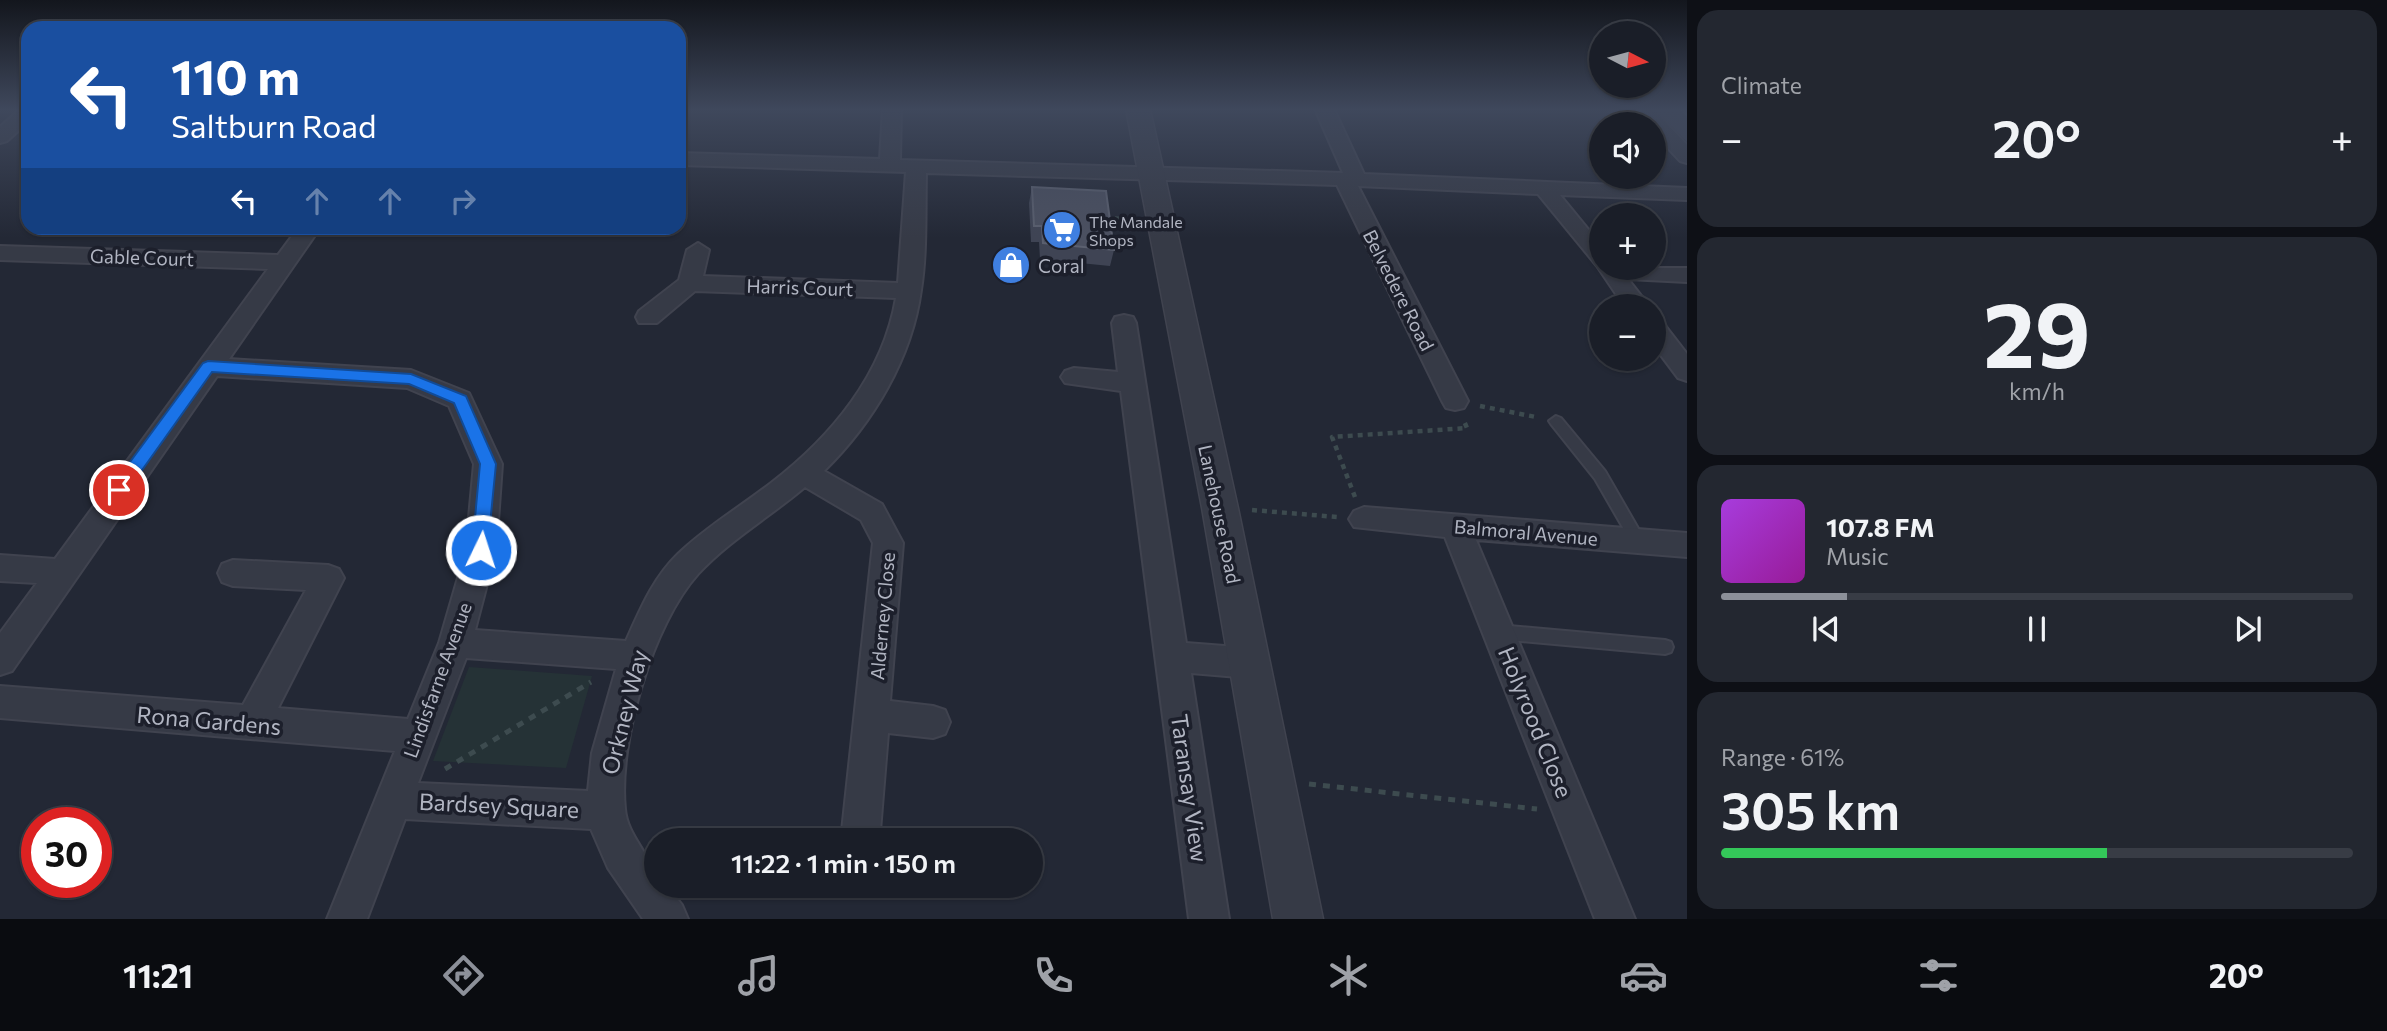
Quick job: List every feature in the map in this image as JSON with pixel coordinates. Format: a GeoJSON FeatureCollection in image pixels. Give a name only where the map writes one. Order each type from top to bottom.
{"type":"FeatureCollection","features":[{"type":"Feature","properties":{"kind":"street"},"geometry":{"type":"LineString","coordinates":[[890,152],[890,165]]}},
{"type":"Feature","properties":{"kind":"street","name":"Lanehouse Road"},"geometry":{"type":"LineString","coordinates":[[1147,152],[1220,508],[1298,919]]}},
{"type":"Feature","properties":{"kind":"street","name":"Belvedere Road"},"geometry":{"type":"LineString","coordinates":[[1340,152],[1455,401]]}},
{"type":"Feature","properties":{"kind":"street"},"geometry":{"type":"LineString","coordinates":[[686,159],[1351,180],[1687,194]]}},
{"type":"Feature","properties":{"kind":"street","name":"Orkney Way"},"geometry":{"type":"LineString","coordinates":[[668,919],[621,858],[606,811],[606,780],[634,656],[653,615],[686,565],[806,474],[860,410],[895,348],[910,291],[916,168]]}},
{"type":"Feature","properties":{"kind":"street"},"geometry":{"type":"LineString","coordinates":[[1545,188],[1589,244]]}},
{"type":"Feature","properties":{"kind":"street"},"geometry":{"type":"LineString","coordinates":[[0,660],[60,572],[304,235]]}},
{"type":"Feature","properties":{"kind":"street"},"geometry":{"type":"LineString","coordinates":[[648,317],[690,284],[698,250]]}},
{"type":"Feature","properties":{"kind":"street","name":"Gable Court"},"geometry":{"type":"LineString","coordinates":[[0,253],[285,262]]}},
{"type":"Feature","properties":{"kind":"street"},"geometry":{"type":"LineString","coordinates":[[1666,273],[1687,275]]}},
{"type":"Feature","properties":{"kind":"street"},"geometry":{"type":"LineString","coordinates":[[1617,280],[1628,294]]}},
{"type":"Feature","properties":{"kind":"street","name":"Harris Court"},"geometry":{"type":"LineString","coordinates":[[690,284],[910,291]]}},
{"type":"Feature","properties":{"kind":"street","name":"Taransay View"},"geometry":{"type":"LineString","coordinates":[[1124,323],[1209,919]]}},
{"type":"Feature","properties":{"kind":"street"},"geometry":{"type":"LineString","coordinates":[[1666,345],[1687,372]]}},
{"type":"Feature","properties":{"kind":"street","name":"Lindisfarne Avenue"},"geometry":{"type":"LineString","coordinates":[[208,366],[411,379],[460,400],[488,464],[481,550],[455,643],[347,919]]}},
{"type":"Feature","properties":{"kind":"street"},"geometry":{"type":"LineString","coordinates":[[1074,377],[1133,383]]}},
{"type":"Feature","properties":{"kind":"street","name":"Alderney Close"},"geometry":{"type":"LineString","coordinates":[[806,474],[872,512],[888,543],[861,828]]}},
{"type":"Feature","properties":{"kind":"street","name":"Balmoral Avenue"},"geometry":{"type":"LineString","coordinates":[[1364,519],[1687,545]]}},
{"type":"Feature","properties":{"kind":"street","name":"Holyrood Close"},"geometry":{"type":"LineString","coordinates":[[1455,526],[1615,919]]}},
{"type":"Feature","properties":{"kind":"street"},"geometry":{"type":"LineString","coordinates":[[0,568],[60,572]]}},
{"type":"Feature","properties":{"kind":"street"},"geometry":{"type":"LineString","coordinates":[[233,573],[328,578],[252,723]]}},
{"type":"Feature","properties":{"kind":"street"},"geometry":{"type":"LineString","coordinates":[[455,643],[634,656]]}},
{"type":"Feature","properties":{"kind":"street"},"geometry":{"type":"LineString","coordinates":[[1172,657],[1250,663]]}},
{"type":"Feature","properties":{"kind":"street","name":"Rona Gardens"},"geometry":{"type":"LineString","coordinates":[[0,702],[418,736]]}},
{"type":"Feature","properties":{"kind":"street"},"geometry":{"type":"LineString","coordinates":[[874,715],[933,722]]}},
{"type":"Feature","properties":{"kind":"street","name":"Bardsey Square"},"geometry":{"type":"LineString","coordinates":[[393,800],[606,811]]}},
{"type":"Feature","properties":{"kind":"lane"},"geometry":{"type":"LineString","coordinates":[[1556,421],[1600,475],[1638,541]]}},
{"type":"Feature","properties":{"kind":"lane"},"geometry":{"type":"LineString","coordinates":[[1498,632],[1665,647]]}},
{"type":"Feature","properties":{"kind":"path"},"geometry":{"type":"LineString","coordinates":[[1220,508],[1364,519],[1332,437],[1467,428],[1455,401]]}},
{"type":"Feature","properties":{"kind":"path"},"geometry":{"type":"LineString","coordinates":[[1455,401],[1556,421]]}},
{"type":"Feature","properties":{"kind":"path"},"geometry":{"type":"LineString","coordinates":[[439,773],[634,656]]}},
{"type":"Feature","properties":{"kind":"path"},"geometry":{"type":"LineString","coordinates":[[1273,781],[1573,813]]}},
{"type":"Feature","properties":{"kind":"shaded area"},"geometry":{"type":"Polygon","coordinates":[[[469,667],[592,676],[566,768],[433,761],[469,667]]]}},
{"type":"Feature","properties":{"kind":"building","name":"The Mandale Shops"},"geometry":{"type":"Polygon","coordinates":[[[1032,187],[1106,191],[1114,250],[1043,243],[1042,226],[1034,226],[1032,187]]]}},
{"type":"Feature","properties":{"kind":"place","name":"The Mandale Shops"},"geometry":{"type":"Point","coordinates":[1062,230]}},
{"type":"Feature","properties":{"kind":"place","name":"Coral"},"geometry":{"type":"Point","coordinates":[1011,265]}},
{"type":"Feature","properties":{"kind":"route"},"geometry":{"type":"LineString","coordinates":[[119,490],[208,366],[411,379],[460,400],[488,464],[481,550]]}}]}
